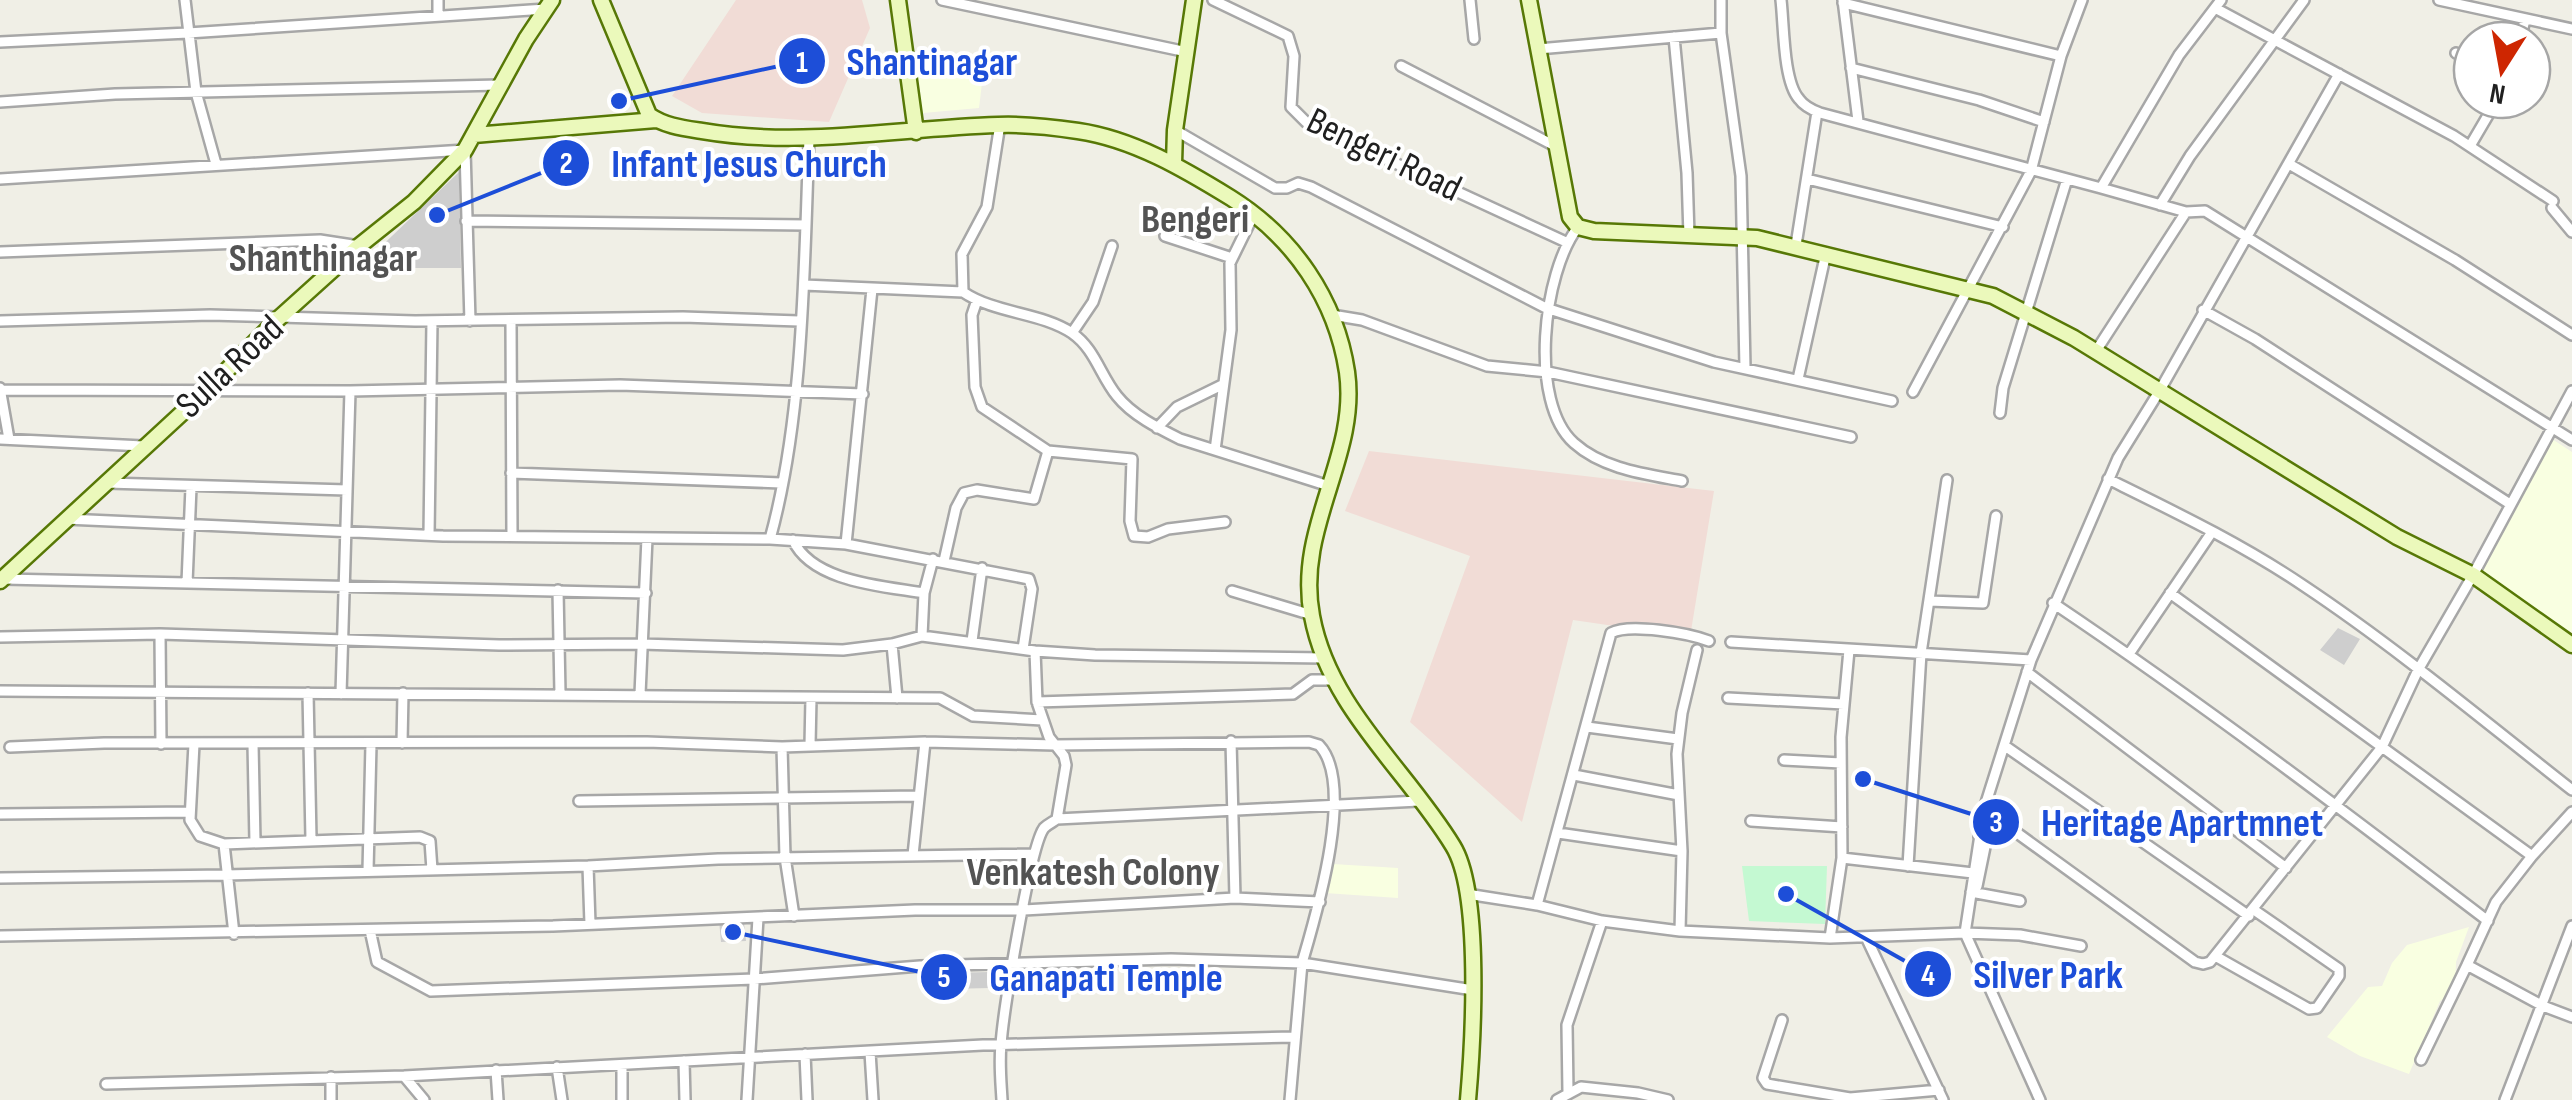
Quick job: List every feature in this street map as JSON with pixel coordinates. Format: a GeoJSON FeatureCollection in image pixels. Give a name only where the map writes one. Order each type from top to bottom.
{"type":"FeatureCollection","features":[{"type":"Feature","properties":{"kind":"main road"},"geometry":{"type":"LineString","coordinates":[[601,0],[649,115],[665,125],[716,134],[809,139],[1000,124],[1080,131],[1174,163],[1254,214],[1291,248],[1318,284],[1332,315],[1347,372],[1345,430],[1311,546],[1312,615],[1324,658],[1335,680],[1366,730],[1456,849],[1467,894],[1476,1021],[1468,1100]]}},
{"type":"Feature","properties":{"kind":"main road"},"geometry":{"type":"LineString","coordinates":[[898,0],[916,132]]}},
{"type":"Feature","properties":{"kind":"main road"},"geometry":{"type":"LineString","coordinates":[[1174,163],[1175,130],[1194,0]]}},
{"type":"Feature","properties":{"kind":"main road"},"geometry":{"type":"LineString","coordinates":[[1529,0],[1570,216],[1578,227],[1594,231],[1741,237],[1796,246],[1993,296],[2160,390],[2396,537],[2473,576],[2572,645]]}},
{"type":"Feature","properties":{"kind":"main road","name":"Sulla Road"},"geometry":{"type":"LineString","coordinates":[[1,580],[278,319],[414,202],[465,150],[549,4]]}},
{"type":"Feature","properties":{"kind":"main road"},"geometry":{"type":"LineString","coordinates":[[474,134],[656,120]]}},
{"type":"Feature","properties":{"kind":"street"},"geometry":{"type":"LineString","coordinates":[[185,0],[196,92],[216,164]]}},
{"type":"Feature","properties":{"kind":"street"},"geometry":{"type":"LineString","coordinates":[[438,0],[438,16]]}},
{"type":"Feature","properties":{"kind":"street"},"geometry":{"type":"LineString","coordinates":[[943,0],[1188,52]]}},
{"type":"Feature","properties":{"kind":"street"},"geometry":{"type":"LineString","coordinates":[[1003,14],[1007,0]]}},
{"type":"Feature","properties":{"kind":"street","name":"Bengeri Road"},"geometry":{"type":"LineString","coordinates":[[1213,0],[1288,36],[1294,56],[1291,107],[1306,122],[1566,242]]}},
{"type":"Feature","properties":{"kind":"street"},"geometry":{"type":"LineString","coordinates":[[1470,0],[1474,39]]}},
{"type":"Feature","properties":{"kind":"street"},"geometry":{"type":"LineString","coordinates":[[1721,0],[1741,176],[1744,368]]}},
{"type":"Feature","properties":{"kind":"street"},"geometry":{"type":"LineString","coordinates":[[1781,0],[1793,90],[1798,99],[1817,112],[2186,212],[2205,211],[2572,440]]}},
{"type":"Feature","properties":{"kind":"street"},"geometry":{"type":"LineString","coordinates":[[1913,392],[2034,172],[2061,56],[2082,0]]}},
{"type":"Feature","properties":{"kind":"street"},"geometry":{"type":"LineString","coordinates":[[2160,205],[2190,156],[2304,0]]}},
{"type":"Feature","properties":{"kind":"street"},"geometry":{"type":"LineString","coordinates":[[2438,0],[2525,20]]}},
{"type":"Feature","properties":{"kind":"street"},"geometry":{"type":"LineString","coordinates":[[1858,121],[1843,2],[2061,56]]}},
{"type":"Feature","properties":{"kind":"street"},"geometry":{"type":"LineString","coordinates":[[0,42],[438,16],[549,4]]}},
{"type":"Feature","properties":{"kind":"street"},"geometry":{"type":"LineString","coordinates":[[2101,188],[2179,55],[2218,4],[2277,41],[2470,146],[2552,204],[2572,232]]}},
{"type":"Feature","properties":{"kind":"street"},"geometry":{"type":"LineString","coordinates":[[1536,48],[1722,33]]}},
{"type":"Feature","properties":{"kind":"street"},"geometry":{"type":"LineString","coordinates":[[1674,37],[1689,236]]}},
{"type":"Feature","properties":{"kind":"street"},"geometry":{"type":"LineString","coordinates":[[1401,66],[1557,146]]}},
{"type":"Feature","properties":{"kind":"street"},"geometry":{"type":"LineString","coordinates":[[1852,68],[1979,100],[2044,122]]}},
{"type":"Feature","properties":{"kind":"street"},"geometry":{"type":"LineString","coordinates":[[1973,893],[1984,809],[2026,672],[2108,479],[2339,74]]}},
{"type":"Feature","properties":{"kind":"street"},"geometry":{"type":"LineString","coordinates":[[0,102],[196,92],[500,85]]}},
{"type":"Feature","properties":{"kind":"street"},"geometry":{"type":"LineString","coordinates":[[1796,246],[1817,112]]}},
{"type":"Feature","properties":{"kind":"street"},"geometry":{"type":"LineString","coordinates":[[2470,146],[2485,120]]}},
{"type":"Feature","properties":{"kind":"street"},"geometry":{"type":"LineString","coordinates":[[963,292],[962,254],[987,207],[1000,124]]}},
{"type":"Feature","properties":{"kind":"street"},"geometry":{"type":"LineString","coordinates":[[1175,130],[1276,188],[1298,183],[1311,187],[1546,308],[1744,368],[1892,401]]}},
{"type":"Feature","properties":{"kind":"street"},"geometry":{"type":"LineString","coordinates":[[770,539],[795,391],[804,285],[809,139]]}},
{"type":"Feature","properties":{"kind":"street"},"geometry":{"type":"LineString","coordinates":[[0,179],[465,150],[470,321]]}},
{"type":"Feature","properties":{"kind":"street"},"geometry":{"type":"LineString","coordinates":[[2289,164],[2572,334]]}},
{"type":"Feature","properties":{"kind":"street"},"geometry":{"type":"LineString","coordinates":[[1807,178],[2002,226]]}},
{"type":"Feature","properties":{"kind":"street"},"geometry":{"type":"LineString","coordinates":[[2000,413],[2003,388],[2064,179]]}},
{"type":"Feature","properties":{"kind":"street"},"geometry":{"type":"LineString","coordinates":[[2096,352],[2186,212]]}},
{"type":"Feature","properties":{"kind":"street"},"geometry":{"type":"LineString","coordinates":[[1215,450],[1231,330],[1229,272],[1254,214]]}},
{"type":"Feature","properties":{"kind":"street"},"geometry":{"type":"LineString","coordinates":[[466,221],[806,224]]}},
{"type":"Feature","properties":{"kind":"street"},"geometry":{"type":"LineString","coordinates":[[1578,227],[1566,242],[1546,308],[1548,398],[1566,435],[1588,453],[1626,471],[1682,481]]}},
{"type":"Feature","properties":{"kind":"street"},"geometry":{"type":"LineString","coordinates":[[1165,236],[1232,258]]}},
{"type":"Feature","properties":{"kind":"street"},"geometry":{"type":"LineString","coordinates":[[0,252],[320,240],[359,246]]}},
{"type":"Feature","properties":{"kind":"street"},"geometry":{"type":"LineString","coordinates":[[1072,333],[1093,302],[1112,246]]}},
{"type":"Feature","properties":{"kind":"street"},"geometry":{"type":"LineString","coordinates":[[1798,380],[1826,253]]}},
{"type":"Feature","properties":{"kind":"street"},"geometry":{"type":"LineString","coordinates":[[804,285],[963,292],[1072,333],[1094,358],[1117,397],[1158,428],[1180,440],[1328,486]]}},
{"type":"Feature","properties":{"kind":"street"},"geometry":{"type":"LineString","coordinates":[[846,544],[872,289]]}},
{"type":"Feature","properties":{"kind":"street"},"geometry":{"type":"LineString","coordinates":[[976,300],[972,315],[978,399],[982,407],[1048,451],[1132,459],[1130,521],[1134,536],[1148,537],[1181,526],[1225,522]]}},
{"type":"Feature","properties":{"kind":"street"},"geometry":{"type":"LineString","coordinates":[[2203,310],[2510,504]]}},
{"type":"Feature","properties":{"kind":"street"},"geometry":{"type":"LineString","coordinates":[[0,321],[210,315],[432,321],[683,317],[799,321]]}},
{"type":"Feature","properties":{"kind":"street"},"geometry":{"type":"LineString","coordinates":[[1332,315],[1362,320],[1487,366],[1548,372],[1851,437]]}},
{"type":"Feature","properties":{"kind":"street"},"geometry":{"type":"LineString","coordinates":[[429,535],[432,321]]}},
{"type":"Feature","properties":{"kind":"street"},"geometry":{"type":"LineString","coordinates":[[511,321],[512,536]]}},
{"type":"Feature","properties":{"kind":"street"},"geometry":{"type":"LineString","coordinates":[[1158,428],[1168,413],[1222,385]]}},
{"type":"Feature","properties":{"kind":"street"},"geometry":{"type":"LineString","coordinates":[[143,446],[4,439],[0,388],[350,391],[620,386],[862,394]]}},
{"type":"Feature","properties":{"kind":"street"},"geometry":{"type":"LineString","coordinates":[[341,694],[350,391]]}},
{"type":"Feature","properties":{"kind":"street"},"geometry":{"type":"LineString","coordinates":[[1984,809],[2195,962],[2203,964],[2217,957],[2382,747],[2418,670],[2572,391]]}},
{"type":"Feature","properties":{"kind":"street"},"geometry":{"type":"LineString","coordinates":[[922,636],[924,592],[964,493],[978,490],[1034,499],[1048,451]]}},
{"type":"Feature","properties":{"kind":"street"},"geometry":{"type":"LineString","coordinates":[[512,473],[781,483]]}},
{"type":"Feature","properties":{"kind":"street"},"geometry":{"type":"LineString","coordinates":[[2108,479],[2302,584],[2572,790]]}},
{"type":"Feature","properties":{"kind":"street"},"geometry":{"type":"LineString","coordinates":[[1908,866],[1921,653],[1947,480]]}},
{"type":"Feature","properties":{"kind":"street"},"geometry":{"type":"LineString","coordinates":[[104,483],[347,490]]}},
{"type":"Feature","properties":{"kind":"street"},"geometry":{"type":"LineString","coordinates":[[187,583],[191,486]]}},
{"type":"Feature","properties":{"kind":"street"},"geometry":{"type":"LineString","coordinates":[[1929,601],[1983,604],[1996,516]]}},
{"type":"Feature","properties":{"kind":"street"},"geometry":{"type":"LineString","coordinates":[[66,519],[429,535],[770,539],[846,544],[1023,577],[1033,584],[1024,649]]}},
{"type":"Feature","properties":{"kind":"street"},"geometry":{"type":"LineString","coordinates":[[2129,654],[2212,532]]}},
{"type":"Feature","properties":{"kind":"street"},"geometry":{"type":"LineString","coordinates":[[640,694],[648,538]]}},
{"type":"Feature","properties":{"kind":"street"},"geometry":{"type":"LineString","coordinates":[[793,540],[798,552],[846,580],[924,592]]}},
{"type":"Feature","properties":{"kind":"street"},"geometry":{"type":"LineString","coordinates":[[972,641],[982,568]]}},
{"type":"Feature","properties":{"kind":"street"},"geometry":{"type":"LineString","coordinates":[[1,580],[646,593]]}},
{"type":"Feature","properties":{"kind":"street"},"geometry":{"type":"LineString","coordinates":[[558,590],[560,694]]}},
{"type":"Feature","properties":{"kind":"street"},"geometry":{"type":"LineString","coordinates":[[1232,591],[1312,615]]}},
{"type":"Feature","properties":{"kind":"street"},"geometry":{"type":"LineString","coordinates":[[2170,593],[2532,856]]}},
{"type":"Feature","properties":{"kind":"street"},"geometry":{"type":"LineString","coordinates":[[2053,603],[2337,806],[2488,921]]}},
{"type":"Feature","properties":{"kind":"street"},"geometry":{"type":"LineString","coordinates":[[1537,905],[1613,630],[1692,635],[1708,641]]}},
{"type":"Feature","properties":{"kind":"street"},"geometry":{"type":"LineString","coordinates":[[160,634],[161,744]]}},
{"type":"Feature","properties":{"kind":"street"},"geometry":{"type":"LineString","coordinates":[[0,638],[160,634],[843,650],[922,636],[1035,651],[1324,658]]}},
{"type":"Feature","properties":{"kind":"street"},"geometry":{"type":"LineString","coordinates":[[1731,642],[2031,660]]}},
{"type":"Feature","properties":{"kind":"street"},"geometry":{"type":"LineString","coordinates":[[892,644],[897,698]]}},
{"type":"Feature","properties":{"kind":"street"},"geometry":{"type":"LineString","coordinates":[[1680,930],[1678,739],[1697,650]]}},
{"type":"Feature","properties":{"kind":"street"},"geometry":{"type":"LineString","coordinates":[[1830,938],[1842,858],[1842,762],[1849,650]]}},
{"type":"Feature","properties":{"kind":"street"},"geometry":{"type":"LineString","coordinates":[[1035,651],[1037,702],[1066,766],[1057,820]]}},
{"type":"Feature","properties":{"kind":"street"},"geometry":{"type":"LineString","coordinates":[[2026,672],[2286,868]]}},
{"type":"Feature","properties":{"kind":"street"},"geometry":{"type":"LineString","coordinates":[[1037,702],[1293,694],[1312,680],[1335,680]]}},
{"type":"Feature","properties":{"kind":"street"},"geometry":{"type":"LineString","coordinates":[[0,691],[940,698],[973,716],[1042,720]]}},
{"type":"Feature","properties":{"kind":"street"},"geometry":{"type":"LineString","coordinates":[[308,693],[312,839]]}},
{"type":"Feature","properties":{"kind":"street"},"geometry":{"type":"LineString","coordinates":[[402,693],[402,743]]}},
{"type":"Feature","properties":{"kind":"street"},"geometry":{"type":"LineString","coordinates":[[810,745],[811,698]]}},
{"type":"Feature","properties":{"kind":"street"},"geometry":{"type":"LineString","coordinates":[[1728,698],[1844,704]]}},
{"type":"Feature","properties":{"kind":"street"},"geometry":{"type":"LineString","coordinates":[[1587,727],[1678,739]]}},
{"type":"Feature","properties":{"kind":"street"},"geometry":{"type":"LineString","coordinates":[[1232,741],[1235,898]]}},
{"type":"Feature","properties":{"kind":"street"},"geometry":{"type":"LineString","coordinates":[[913,855],[925,742]]}},
{"type":"Feature","properties":{"kind":"street"},"geometry":{"type":"LineString","coordinates":[[10,747],[1309,742],[1319,745],[1330,762],[1334,806],[1320,902],[1302,963],[1290,1100]]}},
{"type":"Feature","properties":{"kind":"street"},"geometry":{"type":"LineString","coordinates":[[194,744],[190,820],[200,836],[224,844],[370,837],[426,839],[431,846],[432,870]]}},
{"type":"Feature","properties":{"kind":"street"},"geometry":{"type":"LineString","coordinates":[[253,744],[255,842]]}},
{"type":"Feature","properties":{"kind":"street"},"geometry":{"type":"LineString","coordinates":[[368,871],[371,744]]}},
{"type":"Feature","properties":{"kind":"street"},"geometry":{"type":"LineString","coordinates":[[2005,746],[2339,969],[2339,976],[2317,1008],[2310,1009],[2217,957]]}},
{"type":"Feature","properties":{"kind":"street"},"geometry":{"type":"LineString","coordinates":[[782,747],[785,857],[794,916]]}},
{"type":"Feature","properties":{"kind":"street"},"geometry":{"type":"LineString","coordinates":[[1784,760],[1842,762]]}},
{"type":"Feature","properties":{"kind":"street"},"geometry":{"type":"LineString","coordinates":[[1574,775],[1679,795]]}},
{"type":"Feature","properties":{"kind":"street"},"geometry":{"type":"LineString","coordinates":[[579,801],[918,796]]}},
{"type":"Feature","properties":{"kind":"street"},"geometry":{"type":"LineString","coordinates":[[1002,1100],[1000,1045],[1034,854],[1045,828],[1057,820],[1420,801]]}},
{"type":"Feature","properties":{"kind":"street"},"geometry":{"type":"LineString","coordinates":[[0,814],[190,812]]}},
{"type":"Feature","properties":{"kind":"street"},"geometry":{"type":"LineString","coordinates":[[2421,1060],[2496,902],[2572,812]]}},
{"type":"Feature","properties":{"kind":"street"},"geometry":{"type":"LineString","coordinates":[[1751,821],[1842,826]]}},
{"type":"Feature","properties":{"kind":"street"},"geometry":{"type":"LineString","coordinates":[[1558,833],[1682,852]]}},
{"type":"Feature","properties":{"kind":"street"},"geometry":{"type":"LineString","coordinates":[[1979,837],[1986,842],[1964,933],[2040,1100]]}},
{"type":"Feature","properties":{"kind":"street"},"geometry":{"type":"LineString","coordinates":[[224,844],[234,934]]}},
{"type":"Feature","properties":{"kind":"street"},"geometry":{"type":"LineString","coordinates":[[0,878],[1034,854]]}},
{"type":"Feature","properties":{"kind":"street"},"geometry":{"type":"LineString","coordinates":[[1842,858],[1973,874]]}},
{"type":"Feature","properties":{"kind":"street"},"geometry":{"type":"LineString","coordinates":[[588,866],[590,924]]}},
{"type":"Feature","properties":{"kind":"street"},"geometry":{"type":"LineString","coordinates":[[1973,893],[2020,901]]}},
{"type":"Feature","properties":{"kind":"street"},"geometry":{"type":"LineString","coordinates":[[1467,894],[1537,905],[1602,922],[1680,930],[1830,938],[1964,933],[2020,936],[2080,946]]}},
{"type":"Feature","properties":{"kind":"street"},"geometry":{"type":"LineString","coordinates":[[0,936],[590,924],[1024,910],[1235,898],[1320,902]]}},
{"type":"Feature","properties":{"kind":"street"},"geometry":{"type":"LineString","coordinates":[[747,1100],[758,918]]}},
{"type":"Feature","properties":{"kind":"street"},"geometry":{"type":"LineString","coordinates":[[1568,1092],[1567,1026],[1602,922]]}},
{"type":"Feature","properties":{"kind":"street"},"geometry":{"type":"LineString","coordinates":[[2506,1100],[2572,926]]}},
{"type":"Feature","properties":{"kind":"street"},"geometry":{"type":"LineString","coordinates":[[370,930],[377,962],[431,991],[754,979],[920,966],[1170,960],[1302,963],[1474,990]]}},
{"type":"Feature","properties":{"kind":"street"},"geometry":{"type":"LineString","coordinates":[[1782,1020],[1764,1082],[1831,1098],[1941,1095],[1866,937]]}},
{"type":"Feature","properties":{"kind":"street"},"geometry":{"type":"LineString","coordinates":[[2467,965],[2543,1006],[2572,1017]]}},
{"type":"Feature","properties":{"kind":"street"},"geometry":{"type":"LineString","coordinates":[[106,1084],[404,1076],[1000,1045],[1294,1037]]}},
{"type":"Feature","properties":{"kind":"street"},"geometry":{"type":"LineString","coordinates":[[870,1052],[872,1100]]}},
{"type":"Feature","properties":{"kind":"street"},"geometry":{"type":"LineString","coordinates":[[805,1054],[807,1100]]}},
{"type":"Feature","properties":{"kind":"street"},"geometry":{"type":"LineString","coordinates":[[684,1061],[685,1100]]}},
{"type":"Feature","properties":{"kind":"street"},"geometry":{"type":"LineString","coordinates":[[622,1065],[622,1100]]}},
{"type":"Feature","properties":{"kind":"street"},"geometry":{"type":"LineString","coordinates":[[557,1067],[562,1100]]}},
{"type":"Feature","properties":{"kind":"street"},"geometry":{"type":"LineString","coordinates":[[496,1070],[498,1100]]}},
{"type":"Feature","properties":{"kind":"street"},"geometry":{"type":"LineString","coordinates":[[331,1076],[331,1100]]}},
{"type":"Feature","properties":{"kind":"street"},"geometry":{"type":"LineString","coordinates":[[404,1076],[424,1100]]}},
{"type":"Feature","properties":{"kind":"street"},"geometry":{"type":"LineString","coordinates":[[1557,1100],[1580,1087],[1668,1100]]}},
{"type":"Feature","properties":{"kind":"shaded area"},"geometry":{"type":"Polygon","coordinates":[[[736,0],[862,0],[870,28],[829,122],[702,113],[672,96],[736,0]]]}},
{"type":"Feature","properties":{"kind":"shaded area"},"geometry":{"type":"Polygon","coordinates":[[[909,57],[985,58],[979,108],[923,113],[909,57]]]}},
{"type":"Feature","properties":{"kind":"shaded area"},"geometry":{"type":"Polygon","coordinates":[[[459,172],[461,268],[371,268],[370,257],[459,172]]]}},
{"type":"Feature","properties":{"kind":"shaded area"},"geometry":{"type":"Polygon","coordinates":[[[2552,439],[2572,452],[2572,633],[2479,572],[2552,439]]]}},
{"type":"Feature","properties":{"kind":"shaded area"},"geometry":{"type":"Polygon","coordinates":[[[1369,451],[1714,491],[1690,637],[1573,620],[1522,822],[1410,722],[1470,556],[1345,511],[1369,451]]]}},
{"type":"Feature","properties":{"kind":"shaded area"},"geometry":{"type":"Polygon","coordinates":[[[2338,628],[2360,639],[2344,665],[2320,650],[2338,628]]]}},
{"type":"Feature","properties":{"kind":"shaded area"},"geometry":{"type":"Polygon","coordinates":[[[1333,864],[1398,868],[1398,898],[1325,893],[1333,864]]]}},
{"type":"Feature","properties":{"kind":"shaded area"},"geometry":{"type":"Polygon","coordinates":[[[719,920],[744,923],[746,941],[721,942],[719,920]]]}},
{"type":"Feature","properties":{"kind":"shaded area"},"geometry":{"type":"Polygon","coordinates":[[[2469,927],[2456,962],[2455,991],[2440,1001],[2409,1074],[2360,1056],[2327,1037],[2368,987],[2382,986],[2392,963],[2407,945],[2469,927]]]}},
{"type":"Feature","properties":{"kind":"shaded area"},"geometry":{"type":"Polygon","coordinates":[[[989,972],[990,988],[947,989],[948,973],[989,972]]]}},
{"type":"Feature","properties":{"kind":"green space"},"geometry":{"type":"Polygon","coordinates":[[[1742,866],[1827,866],[1825,924],[1749,921],[1742,866]]]}},
{"type":"Feature","properties":{"kind":"place","name":"Shantinagar"},"geometry":{"type":"Point","coordinates":[619,101]}},
{"type":"Feature","properties":{"kind":"place","name":"Infant Jesus Church"},"geometry":{"type":"Point","coordinates":[437,215]}},
{"type":"Feature","properties":{"kind":"place","name":"Heritage Apartmnet"},"geometry":{"type":"Point","coordinates":[1863,779]}},
{"type":"Feature","properties":{"kind":"place","name":"Silver Park"},"geometry":{"type":"Point","coordinates":[1786,894]}},
{"type":"Feature","properties":{"kind":"place","name":"Ganapati Temple"},"geometry":{"type":"Point","coordinates":[733,932]}},
{"type":"Feature","properties":{"kind":"district","name":"Bengeri"},"geometry":{"type":"Point","coordinates":[1195,220]}},
{"type":"Feature","properties":{"kind":"district","name":"Shanthinagar"},"geometry":{"type":"Point","coordinates":[323,259]}},
{"type":"Feature","properties":{"kind":"district","name":"Venkatesh Colony"},"geometry":{"type":"Point","coordinates":[1093,873]}}]}
